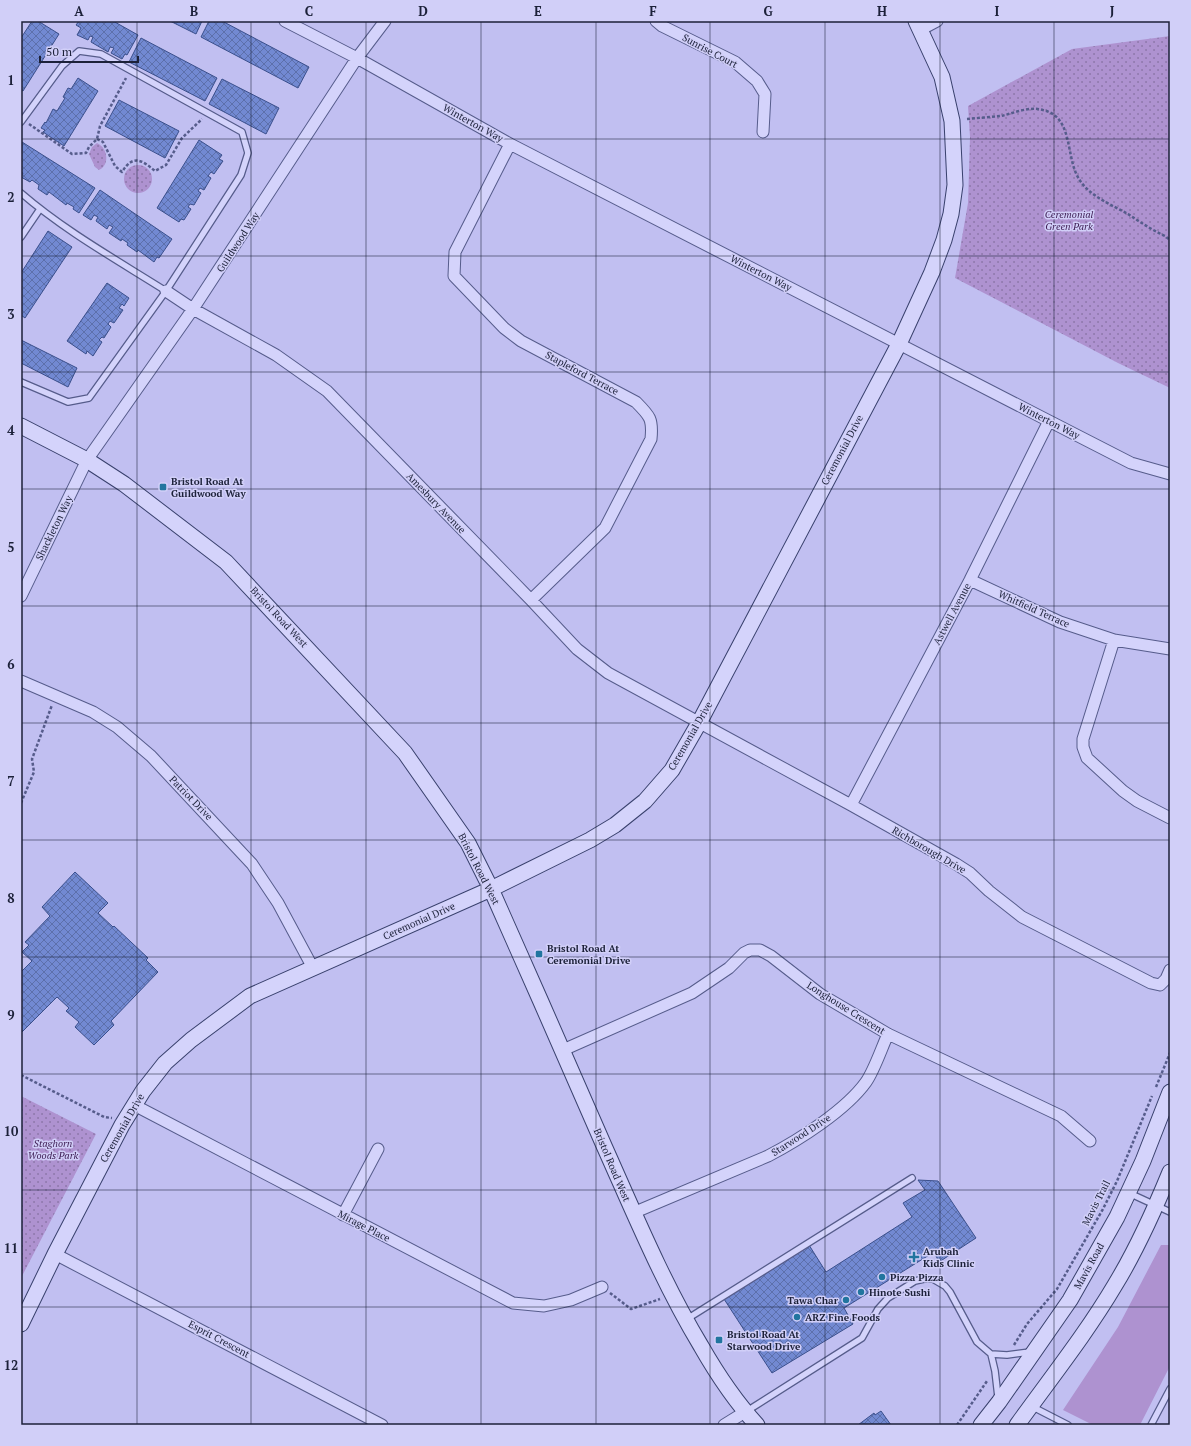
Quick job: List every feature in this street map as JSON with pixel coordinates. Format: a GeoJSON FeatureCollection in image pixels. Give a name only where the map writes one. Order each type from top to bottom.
{"type":"FeatureCollection","features":[{"type":"Feature","properties":{"kind":"street","name":"Winterton Way"},"geometry":{"type":"LineString","coordinates":[[285,21],[358,58],[510,144],[1131,463],[1170,474]]}},
{"type":"Feature","properties":{"kind":"street","name":"Guildwood Way"},"geometry":{"type":"LineString","coordinates":[[87,460],[193,310],[358,58],[385,21]]}},
{"type":"Feature","properties":{"kind":"street","name":"Sunrise Court"},"geometry":{"type":"LineString","coordinates":[[656,21],[662,26],[735,62],[757,81],[765,94],[763,132]]}},
{"type":"Feature","properties":{"kind":"street"},"geometry":{"type":"LineString","coordinates":[[918,25],[937,21]]}},
{"type":"Feature","properties":{"kind":"street","name":"Ceremonial Drive"},"geometry":{"type":"LineString","coordinates":[[21,1324],[55,1254],[124,1121],[134,1105],[166,1063],[191,1040],[250,996],[491,889],[590,840],[615,825],[645,801],[672,770],[699,723],[899,344],[932,272],[944,240],[951,214],[955,185],[952,121],[942,77],[918,25]]}},
{"type":"Feature","properties":{"kind":"street","name":"Stapleford Terrace"},"geometry":{"type":"LineString","coordinates":[[510,144],[455,252],[454,276],[504,328],[521,341],[636,402],[646,412],[653,425],[651,439],[605,528],[531,600]]}},
{"type":"Feature","properties":{"kind":"street","name":"Amesbury Avenue"},"geometry":{"type":"LineString","coordinates":[[166,291],[193,310],[276,355],[327,391],[577,649],[608,673],[699,723]]}},
{"type":"Feature","properties":{"kind":"street","name":"Astwell Avenue"},"geometry":{"type":"LineString","coordinates":[[851,805],[970,580],[1049,421]]}},
{"type":"Feature","properties":{"kind":"street","name":"Bristol Road West"},"geometry":{"type":"LineString","coordinates":[[21,426],[87,460],[124,484],[226,562],[405,753],[468,843],[491,889],[563,1050],[633,1213],[685,1320],[715,1370],[756,1425]]}},
{"type":"Feature","properties":{"kind":"street","name":"Shackleton Way"},"geometry":{"type":"LineString","coordinates":[[21,596],[87,460]]}},
{"type":"Feature","properties":{"kind":"street","name":"Whitfield Terrace"},"geometry":{"type":"LineString","coordinates":[[970,580],[1060,622],[1114,640],[1170,649]]}},
{"type":"Feature","properties":{"kind":"street"},"geometry":{"type":"LineString","coordinates":[[1114,640],[1083,739],[1083,747],[1087,758],[1123,791],[1137,801],[1170,818]]}},
{"type":"Feature","properties":{"kind":"street","name":"Patriot Drive"},"geometry":{"type":"LineString","coordinates":[[21,681],[93,712],[118,727],[151,756],[252,864],[278,903],[312,968]]}},
{"type":"Feature","properties":{"kind":"street","name":"Richborough Drive"},"geometry":{"type":"LineString","coordinates":[[699,723],[851,805],[956,864],[970,873],[989,891],[1022,917],[1151,983],[1160,985],[1166,979],[1170,970]]}},
{"type":"Feature","properties":{"kind":"street","name":"Longhouse Crescent"},"geometry":{"type":"LineString","coordinates":[[563,1050],[692,993],[729,968],[744,953],[750,950],[760,950],[771,956],[820,994],[888,1034],[1061,1116],[1090,1141]]}},
{"type":"Feature","properties":{"kind":"street","name":"Starwood Drive"},"geometry":{"type":"LineString","coordinates":[[633,1213],[768,1156],[786,1146],[826,1119],[851,1100],[867,1081],[888,1034]]}},
{"type":"Feature","properties":{"kind":"street","name":"Mavis Road"},"geometry":{"type":"LineString","coordinates":[[981,1425],[999,1402],[1070,1300],[1117,1217],[1170,1092]]}},
{"type":"Feature","properties":{"kind":"street","name":"Mirage Place"},"geometry":{"type":"LineString","coordinates":[[134,1105],[513,1303],[544,1306],[571,1300],[602,1287]]}},
{"type":"Feature","properties":{"kind":"street"},"geometry":{"type":"LineString","coordinates":[[343,1215],[378,1149]]}},
{"type":"Feature","properties":{"kind":"street"},"geometry":{"type":"LineString","coordinates":[[1017,1425],[1069,1355],[1115,1285],[1144,1231],[1170,1172]]}},
{"type":"Feature","properties":{"kind":"street","name":"Esprit Crescent"},"geometry":{"type":"LineString","coordinates":[[55,1254],[382,1425]]}},
{"type":"Feature","properties":{"kind":"street"},"geometry":{"type":"LineString","coordinates":[[724,1425],[745,1412]]}},
{"type":"Feature","properties":{"kind":"lane"},"geometry":{"type":"LineString","coordinates":[[21,382],[68,402],[89,398],[166,291],[241,175],[248,153],[242,132],[101,54],[79,51],[62,66],[22,121]]}},
{"type":"Feature","properties":{"kind":"lane"},"geometry":{"type":"LineString","coordinates":[[21,193],[40,209],[82,238],[166,291]]}},
{"type":"Feature","properties":{"kind":"lane"},"geometry":{"type":"LineString","coordinates":[[21,237],[40,209]]}},
{"type":"Feature","properties":{"kind":"lane"},"geometry":{"type":"LineString","coordinates":[[685,1320],[912,1178]]}},
{"type":"Feature","properties":{"kind":"lane"},"geometry":{"type":"LineString","coordinates":[[1128,1192],[1170,1212]]}},
{"type":"Feature","properties":{"kind":"lane"},"geometry":{"type":"LineString","coordinates":[[745,1412],[862,1338],[878,1309],[888,1298],[915,1281],[924,1279],[933,1279],[945,1286],[950,1292],[977,1342],[991,1354],[999,1402]]}},
{"type":"Feature","properties":{"kind":"lane"},"geometry":{"type":"LineString","coordinates":[[991,1354],[1007,1355],[1033,1352]]}},
{"type":"Feature","properties":{"kind":"lane"},"geometry":{"type":"LineString","coordinates":[[1151,1425],[1170,1389]]}},
{"type":"Feature","properties":{"kind":"lane"},"geometry":{"type":"LineString","coordinates":[[1030,1406],[1068,1425]]}},
{"type":"Feature","properties":{"kind":"path"},"geometry":{"type":"LineString","coordinates":[[22,121],[72,154],[86,153],[89,147],[97,140],[100,126],[130,70]]}},
{"type":"Feature","properties":{"kind":"path"},"geometry":{"type":"LineString","coordinates":[[967,119],[1002,115],[1032,109],[1043,110],[1053,114],[1061,122],[1066,132],[1072,165],[1082,184],[1090,192],[1170,240]]}},
{"type":"Feature","properties":{"kind":"path"},"geometry":{"type":"LineString","coordinates":[[97,140],[103,142],[115,166],[122,172],[127,164],[136,161],[144,162],[156,171],[166,165],[182,138],[208,113]]}},
{"type":"Feature","properties":{"kind":"path"},"geometry":{"type":"LineString","coordinates":[[21,803],[34,772],[32,759],[56,695]]}},
{"type":"Feature","properties":{"kind":"path"},"geometry":{"type":"LineString","coordinates":[[1155,1089],[1170,1053]]}},
{"type":"Feature","properties":{"kind":"path"},"geometry":{"type":"LineString","coordinates":[[21,1075],[104,1117],[124,1121]]}},
{"type":"Feature","properties":{"kind":"path","name":"Mavis Trail"},"geometry":{"type":"LineString","coordinates":[[1012,1347],[1027,1324],[1057,1289],[1103,1209],[1117,1181],[1152,1096]]}},
{"type":"Feature","properties":{"kind":"path"},"geometry":{"type":"LineString","coordinates":[[602,1287],[631,1309],[672,1295]]}},
{"type":"Feature","properties":{"kind":"path"},"geometry":{"type":"LineString","coordinates":[[957,1425],[990,1377]]}},
{"type":"Feature","properties":{"kind":"green space","name":"Ceremonial Green Park"},"geometry":{"type":"Polygon","coordinates":[[[1170,36],[1170,388],[1118,363],[955,278],[968,203],[970,137],[968,106],[1072,49],[1170,36]]]}},
{"type":"Feature","properties":{"kind":"green space"},"geometry":{"type":"Polygon","coordinates":[[[97,143],[104,149],[106,156],[106,161],[103,168],[99,170],[95,167],[89,154],[92,147],[97,143]]]}},
{"type":"Feature","properties":{"kind":"green space"},"geometry":{"type":"Polygon","coordinates":[[[138,165],[148,169],[152,179],[148,189],[138,193],[128,189],[124,179],[128,169],[138,165]]]}},
{"type":"Feature","properties":{"kind":"green space","name":"Staghorn Woods Park"},"geometry":{"type":"Polygon","coordinates":[[[21,1096],[96,1134],[21,1278],[21,1096]]]}},
{"type":"Feature","properties":{"kind":"green space"},"geometry":{"type":"Polygon","coordinates":[[[1161,1245],[1170,1245],[1170,1366],[1140,1425],[1093,1425],[1063,1410],[1118,1327],[1161,1245]]]}},
{"type":"Feature","properties":{"kind":"building"},"geometry":{"type":"Polygon","coordinates":[[[32,21],[38,21],[59,34],[23,91],[21,90],[21,38],[32,21]]]}},
{"type":"Feature","properties":{"kind":"building"},"geometry":{"type":"Polygon","coordinates":[[[79,21],[113,21],[138,35],[127,55],[125,54],[122,59],[111,53],[114,48],[110,47],[108,52],[91,42],[93,37],[90,36],[88,40],[77,35],[81,28],[76,25],[79,21]]]}},
{"type":"Feature","properties":{"kind":"building"},"geometry":{"type":"Polygon","coordinates":[[[170,21],[202,21],[196,34],[170,21]]]}},
{"type":"Feature","properties":{"kind":"building"},"geometry":{"type":"Polygon","coordinates":[[[209,21],[222,21],[309,67],[298,88],[201,37],[209,21]]]}},
{"type":"Feature","properties":{"kind":"building"},"geometry":{"type":"Polygon","coordinates":[[[141,38],[217,78],[205,101],[129,62],[141,38]]]}},
{"type":"Feature","properties":{"kind":"building"},"geometry":{"type":"Polygon","coordinates":[[[78,78],[98,91],[64,146],[43,132],[45,130],[41,128],[45,122],[46,123],[53,109],[57,111],[65,98],[63,97],[68,88],[71,89],[78,78]]]}},
{"type":"Feature","properties":{"kind":"building"},"geometry":{"type":"Polygon","coordinates":[[[222,79],[279,108],[266,134],[209,104],[222,79]]]}},
{"type":"Feature","properties":{"kind":"building"},"geometry":{"type":"Polygon","coordinates":[[[119,100],[179,131],[165,158],[105,126],[119,100]]]}},
{"type":"Feature","properties":{"kind":"building"},"geometry":{"type":"Polygon","coordinates":[[[199,140],[222,155],[219,159],[223,161],[214,174],[211,172],[208,176],[211,178],[204,190],[200,188],[198,191],[201,193],[194,205],[190,204],[188,207],[191,209],[184,220],[181,219],[179,222],[157,208],[199,140]]]}},
{"type":"Feature","properties":{"kind":"building"},"geometry":{"type":"Polygon","coordinates":[[[22,142],[95,188],[79,213],[73,209],[74,207],[67,203],[66,205],[49,192],[47,195],[38,189],[39,185],[32,180],[30,182],[21,177],[23,173],[21,172],[22,142]]]}},
{"type":"Feature","properties":{"kind":"building"},"geometry":{"type":"Polygon","coordinates":[[[100,190],[172,239],[159,258],[157,257],[154,262],[138,250],[137,252],[127,245],[128,243],[122,239],[121,241],[109,233],[113,227],[109,225],[107,229],[96,221],[98,217],[94,215],[91,220],[83,215],[100,190]]]}},
{"type":"Feature","properties":{"kind":"building"},"geometry":{"type":"Polygon","coordinates":[[[48,231],[72,247],[25,318],[21,315],[21,273],[48,231]]]}},
{"type":"Feature","properties":{"kind":"building"},"geometry":{"type":"Polygon","coordinates":[[[107,283],[129,298],[124,306],[122,304],[119,308],[123,310],[114,323],[110,321],[108,324],[111,327],[104,338],[102,337],[99,340],[102,342],[93,356],[87,351],[86,354],[67,341],[107,283]]]}},
{"type":"Feature","properties":{"kind":"building"},"geometry":{"type":"Polygon","coordinates":[[[21,340],[77,368],[68,387],[21,363],[21,340]]]}},
{"type":"Feature","properties":{"kind":"building"},"geometry":{"type":"Polygon","coordinates":[[[75,872],[108,903],[98,913],[148,958],[146,960],[158,972],[111,1021],[114,1025],[94,1045],[75,1027],[79,1022],[66,1011],[69,1008],[57,997],[21,1033],[21,972],[32,961],[22,952],[29,945],[25,942],[50,916],[42,907],[75,872]]]}},
{"type":"Feature","properties":{"kind":"building"},"geometry":{"type":"Polygon","coordinates":[[[918,1180],[938,1181],[976,1238],[939,1262],[934,1252],[844,1308],[853,1324],[772,1373],[724,1299],[809,1245],[826,1272],[912,1217],[903,1203],[925,1190],[918,1180]]]}},
{"type":"Feature","properties":{"kind":"building"},"geometry":{"type":"Polygon","coordinates":[[[881,1411],[891,1425],[858,1425],[874,1413],[875,1415],[881,1411]]]}},
{"type":"Feature","properties":{"kind":"place","name":"Bristol Road At Guildwood Way"},"geometry":{"type":"Point","coordinates":[163,487]}},
{"type":"Feature","properties":{"kind":"place","name":"Bristol Road At Ceremonial Drive"},"geometry":{"type":"Point","coordinates":[539,954]}},
{"type":"Feature","properties":{"kind":"place","name":"Arubah Kids Clinic"},"geometry":{"type":"Point","coordinates":[914,1257]}},
{"type":"Feature","properties":{"kind":"place","name":"Pizza Pizza"},"geometry":{"type":"Point","coordinates":[882,1277]}},
{"type":"Feature","properties":{"kind":"place","name":"Hinote Sushi"},"geometry":{"type":"Point","coordinates":[861,1292]}},
{"type":"Feature","properties":{"kind":"place","name":"Tawa Char"},"geometry":{"type":"Point","coordinates":[846,1300]}},
{"type":"Feature","properties":{"kind":"place","name":"ARZ Fine Foods"},"geometry":{"type":"Point","coordinates":[797,1317]}},
{"type":"Feature","properties":{"kind":"place","name":"Bristol Road At Starwood Drive"},"geometry":{"type":"Point","coordinates":[719,1340]}}]}
